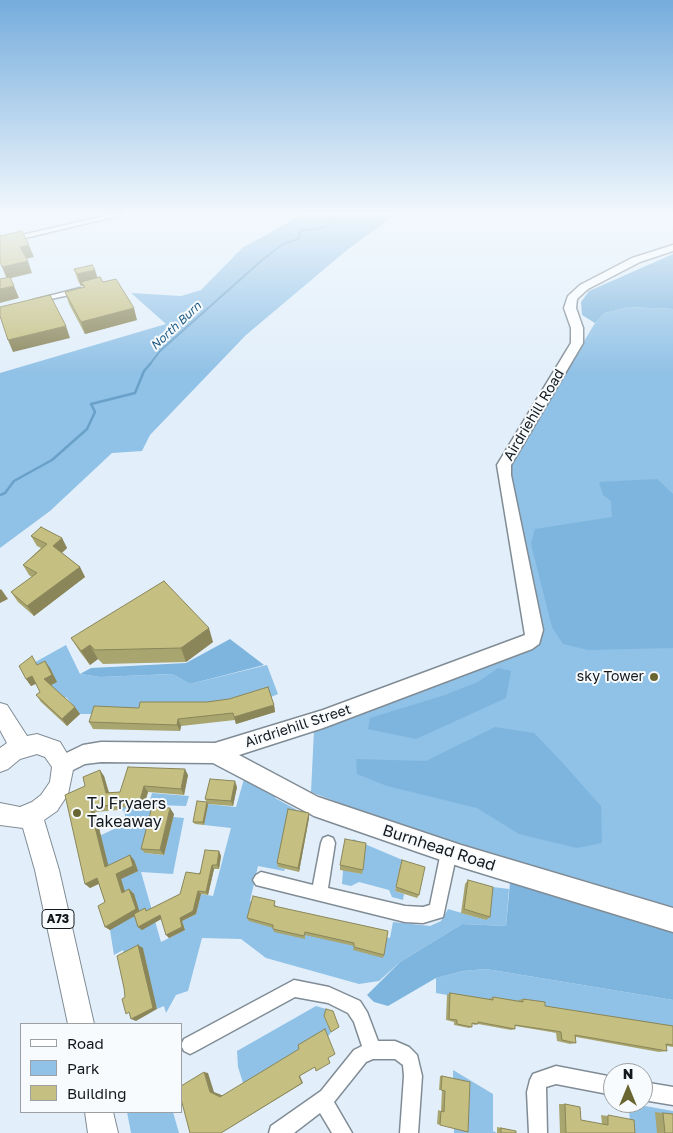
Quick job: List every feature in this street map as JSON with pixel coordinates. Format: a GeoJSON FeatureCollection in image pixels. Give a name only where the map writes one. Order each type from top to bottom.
{"type":"FeatureCollection","features":[{"type":"Feature","properties":{"kind":"main road"},"geometry":{"type":"LineString","coordinates":[[0,712],[17,737],[18,748]]}},
{"type":"Feature","properties":{"kind":"main road"},"geometry":{"type":"LineString","coordinates":[[0,762],[18,748],[37,744],[46,746],[59,755],[63,765],[60,786],[55,795],[39,811],[20,818],[0,814]]}},
{"type":"Feature","properties":{"kind":"main road","name":"A73"},"geometry":{"type":"LineString","coordinates":[[31,815],[47,870],[81,1023]]}},
{"type":"Feature","properties":{"kind":"main road"},"geometry":{"type":"LineString","coordinates":[[99,1113],[103,1133]]}},
{"type":"Feature","properties":{"kind":"street","name":"Airdriehill Road"},"geometry":{"type":"LineString","coordinates":[[526,644],[533,639],[534,630],[504,475],[504,465],[577,343],[577,328],[570,308],[572,298],[584,288],[621,268]]}},
{"type":"Feature","properties":{"kind":"street"},"geometry":{"type":"LineString","coordinates":[[29,302],[87,288]]}},
{"type":"Feature","properties":{"kind":"street","name":"Airdriehill Street"},"geometry":{"type":"LineString","coordinates":[[63,765],[83,755],[102,752],[215,753],[323,719],[526,644]]}},
{"type":"Feature","properties":{"kind":"street","name":"Burnhead Road"},"geometry":{"type":"LineString","coordinates":[[215,753],[314,806],[448,852],[673,920]]}},
{"type":"Feature","properties":{"kind":"street"},"geometry":{"type":"LineString","coordinates":[[320,892],[328,843]]}},
{"type":"Feature","properties":{"kind":"street"},"geometry":{"type":"LineString","coordinates":[[261,880],[320,892],[405,914],[423,915],[437,911],[448,852]]}},
{"type":"Feature","properties":{"kind":"street"},"geometry":{"type":"LineString","coordinates":[[190,1045],[294,988],[329,996],[354,1008],[361,1018],[372,1050]]}},
{"type":"Feature","properties":{"kind":"street"},"geometry":{"type":"LineString","coordinates":[[278,1133],[323,1101],[360,1056],[372,1050],[395,1050],[409,1057],[413,1076],[409,1133]]}},
{"type":"Feature","properties":{"kind":"street"},"geometry":{"type":"LineString","coordinates":[[538,1133],[536,1092],[539,1080],[556,1075],[603,1084]]}},
{"type":"Feature","properties":{"kind":"street"},"geometry":{"type":"LineString","coordinates":[[653,1093],[673,1096]]}},
{"type":"Feature","properties":{"kind":"street"},"geometry":{"type":"LineString","coordinates":[[323,1101],[343,1133]]}},
{"type":"Feature","properties":{"kind":"green space"},"geometry":{"type":"Polygon","coordinates":[[[223,268],[326,268],[246,335],[150,435],[142,451],[112,453],[50,511],[0,548],[0,373],[166,324],[131,293],[181,296],[201,290],[223,268]]]}},
{"type":"Feature","properties":{"kind":"green space"},"geometry":{"type":"Polygon","coordinates":[[[628,307],[673,309],[673,910],[409,830],[311,792],[314,730],[536,644],[512,486],[512,461],[595,323],[605,313],[628,307]]]}},
{"type":"Feature","properties":{"kind":"green space"},"geometry":{"type":"Polygon","coordinates":[[[66,645],[80,674],[100,677],[172,674],[190,684],[267,665],[278,694],[271,697],[97,714],[80,714],[66,697],[58,704],[28,666],[66,645]]]}},
{"type":"Feature","properties":{"kind":"green space"},"geometry":{"type":"Polygon","coordinates":[[[244,779],[276,795],[275,798],[308,816],[278,867],[285,869],[284,871],[258,866],[250,901],[308,921],[390,938],[393,922],[430,926],[441,921],[448,909],[486,920],[477,885],[509,889],[506,926],[462,924],[400,962],[379,981],[359,984],[266,958],[241,939],[202,938],[188,991],[176,995],[166,1013],[164,1006],[157,1009],[148,980],[129,981],[148,971],[143,949],[125,957],[123,950],[114,955],[110,930],[127,898],[80,845],[127,823],[124,811],[119,810],[121,798],[143,809],[144,804],[149,804],[152,793],[189,796],[186,806],[156,805],[145,853],[164,855],[173,817],[184,818],[173,874],[141,872],[161,942],[185,930],[182,921],[196,914],[201,894],[213,896],[231,828],[204,825],[208,804],[236,807],[244,779]]]}},
{"type":"Feature","properties":{"kind":"green space"},"geometry":{"type":"Polygon","coordinates":[[[353,839],[412,864],[400,865],[395,891],[404,894],[403,900],[392,897],[389,890],[359,882],[351,886],[342,884],[343,870],[362,874],[351,845],[353,839]]]}},
{"type":"Feature","properties":{"kind":"green space"},"geometry":{"type":"Polygon","coordinates":[[[486,969],[673,1000],[673,1028],[519,1020],[490,999],[489,1022],[475,1000],[436,993],[436,978],[463,971],[486,969]]]}},
{"type":"Feature","properties":{"kind":"green space"},"geometry":{"type":"Polygon","coordinates":[[[316,1006],[326,1009],[324,1017],[331,1033],[304,1062],[243,1083],[238,1067],[237,1051],[316,1006]]]}},
{"type":"Feature","properties":{"kind":"green space"},"geometry":{"type":"Polygon","coordinates":[[[453,1070],[493,1094],[493,1131],[497,1133],[454,1133],[453,1070]]]}},
{"type":"Feature","properties":{"kind":"green space"},"geometry":{"type":"Polygon","coordinates":[[[653,1107],[673,1111],[673,1115],[658,1133],[631,1133],[629,1113],[653,1113],[653,1107]]]}},
{"type":"Feature","properties":{"kind":"green space"},"geometry":{"type":"Polygon","coordinates":[[[127,1113],[173,1113],[179,1133],[131,1133],[127,1113]]]}},
{"type":"Feature","properties":{"kind":"shaded area"},"geometry":{"type":"Polygon","coordinates":[[[642,268],[673,268],[673,309],[628,307],[605,313],[595,323],[582,315],[581,302],[589,291],[642,268]]]}},
{"type":"Feature","properties":{"kind":"shaded area"},"geometry":{"type":"Polygon","coordinates":[[[657,479],[673,494],[673,648],[588,650],[563,644],[552,627],[531,544],[535,529],[612,517],[611,501],[603,495],[599,482],[657,479]]]}},
{"type":"Feature","properties":{"kind":"shaded area"},"geometry":{"type":"Polygon","coordinates":[[[230,639],[264,665],[190,684],[172,674],[100,677],[80,674],[91,668],[186,663],[230,639]]]}},
{"type":"Feature","properties":{"kind":"shaded area"},"geometry":{"type":"Polygon","coordinates":[[[498,668],[511,671],[506,698],[416,739],[368,729],[370,718],[445,695],[478,682],[498,668]]]}},
{"type":"Feature","properties":{"kind":"shaded area"},"geometry":{"type":"Polygon","coordinates":[[[495,727],[534,733],[559,759],[601,806],[602,843],[577,848],[519,834],[477,808],[387,786],[357,774],[356,759],[426,761],[495,727]]]}},
{"type":"Feature","properties":{"kind":"shaded area"},"geometry":{"type":"Polygon","coordinates":[[[510,883],[673,932],[673,1000],[486,969],[463,971],[436,978],[388,1006],[374,1002],[367,995],[400,962],[462,924],[506,926],[510,883]]]}},
{"type":"Feature","properties":{"kind":"building"},"geometry":{"type":"Polygon","coordinates":[[[94,268],[95,270],[77,274],[74,269],[94,268]]]}},
{"type":"Feature","properties":{"kind":"building"},"geometry":{"type":"Polygon","coordinates":[[[10,277],[14,286],[0,289],[0,279],[10,277]]]}},
{"type":"Feature","properties":{"kind":"building"},"geometry":{"type":"Polygon","coordinates":[[[100,277],[103,282],[116,279],[134,308],[81,322],[65,292],[85,287],[81,282],[100,277]]]}},
{"type":"Feature","properties":{"kind":"building"},"geometry":{"type":"Polygon","coordinates":[[[50,295],[66,326],[8,340],[0,316],[0,307],[50,295]]]}},
{"type":"Feature","properties":{"kind":"building"},"geometry":{"type":"Polygon","coordinates":[[[41,527],[62,538],[53,546],[80,567],[27,606],[11,592],[37,573],[23,565],[47,544],[31,536],[41,527]]]}},
{"type":"Feature","properties":{"kind":"building"},"geometry":{"type":"Polygon","coordinates":[[[164,581],[209,628],[181,648],[95,650],[90,645],[81,651],[71,638],[164,581]]]}},
{"type":"Feature","properties":{"kind":"building"},"geometry":{"type":"Polygon","coordinates":[[[32,656],[37,665],[45,661],[52,675],[44,679],[75,707],[62,719],[36,695],[40,692],[32,676],[26,679],[19,666],[32,656]]]}},
{"type":"Feature","properties":{"kind":"building"},"geometry":{"type":"Polygon","coordinates":[[[268,687],[274,705],[234,717],[233,713],[178,719],[177,725],[89,722],[94,706],[139,708],[140,702],[207,702],[229,699],[268,687]]]}},
{"type":"Feature","properties":{"kind":"building"},"geometry":{"type":"Polygon","coordinates":[[[128,767],[185,769],[181,789],[144,786],[139,804],[115,801],[114,805],[90,807],[105,867],[130,855],[133,866],[116,874],[122,893],[129,889],[136,909],[105,927],[98,906],[105,902],[97,878],[85,884],[65,795],[85,786],[83,777],[100,770],[106,793],[120,792],[128,767]]]}},
{"type":"Feature","properties":{"kind":"building"},"geometry":{"type":"Polygon","coordinates":[[[210,779],[235,781],[231,801],[205,799],[210,779]]]}},
{"type":"Feature","properties":{"kind":"building"},"geometry":{"type":"Polygon","coordinates":[[[197,801],[207,802],[203,822],[193,822],[197,801]]]}},
{"type":"Feature","properties":{"kind":"building"},"geometry":{"type":"Polygon","coordinates":[[[152,807],[170,808],[160,850],[141,849],[152,807]]]}},
{"type":"Feature","properties":{"kind":"building"},"geometry":{"type":"Polygon","coordinates":[[[288,809],[309,813],[298,868],[277,863],[288,809]]]}},
{"type":"Feature","properties":{"kind":"building"},"geometry":{"type":"Polygon","coordinates":[[[345,839],[366,843],[363,870],[340,865],[345,839]]]}},
{"type":"Feature","properties":{"kind":"building"},"geometry":{"type":"Polygon","coordinates":[[[205,850],[219,851],[217,865],[212,865],[206,892],[198,891],[193,911],[180,918],[182,927],[166,935],[160,915],[138,927],[134,914],[145,908],[146,911],[180,894],[186,872],[200,874],[205,850]]]}},
{"type":"Feature","properties":{"kind":"building"},"geometry":{"type":"Polygon","coordinates":[[[402,860],[425,867],[419,895],[396,887],[402,860]]]}},
{"type":"Feature","properties":{"kind":"building"},"geometry":{"type":"Polygon","coordinates":[[[468,880],[493,887],[490,917],[464,909],[468,880]]]}},
{"type":"Feature","properties":{"kind":"building"},"geometry":{"type":"Polygon","coordinates":[[[253,896],[275,901],[274,906],[388,931],[384,955],[354,947],[354,943],[305,932],[304,936],[273,929],[273,925],[247,918],[253,896]]]}},
{"type":"Feature","properties":{"kind":"building"},"geometry":{"type":"Polygon","coordinates":[[[138,945],[153,1008],[131,1019],[129,1012],[126,1014],[122,999],[125,997],[124,988],[117,956],[138,945]]]}},
{"type":"Feature","properties":{"kind":"building"},"geometry":{"type":"Polygon","coordinates":[[[450,993],[493,1000],[493,997],[523,1002],[523,999],[545,1002],[545,1006],[673,1026],[673,1045],[666,1044],[667,1051],[575,1035],[576,1043],[562,1040],[561,1032],[556,1031],[515,1025],[515,1029],[478,1022],[478,1024],[472,1023],[472,1027],[457,1024],[457,1020],[449,1019],[450,993]]]}},
{"type":"Feature","properties":{"kind":"building"},"geometry":{"type":"Polygon","coordinates":[[[326,1009],[333,1011],[339,1027],[331,1032],[324,1016],[326,1009]]]}},
{"type":"Feature","properties":{"kind":"building"},"geometry":{"type":"Polygon","coordinates":[[[325,1029],[335,1054],[328,1058],[330,1063],[316,1071],[315,1067],[299,1076],[302,1083],[221,1133],[190,1133],[182,1103],[182,1085],[204,1072],[210,1092],[220,1097],[299,1049],[298,1045],[325,1029]]]}},
{"type":"Feature","properties":{"kind":"building"},"geometry":{"type":"Polygon","coordinates":[[[442,1076],[470,1082],[468,1132],[440,1125],[441,1111],[444,1112],[445,1091],[441,1090],[442,1076]]]}},
{"type":"Feature","properties":{"kind":"building"},"geometry":{"type":"Polygon","coordinates":[[[565,1104],[580,1107],[581,1120],[608,1125],[608,1115],[634,1120],[635,1133],[566,1133],[565,1104]]]}},
{"type":"Feature","properties":{"kind":"building"},"geometry":{"type":"Polygon","coordinates":[[[663,1113],[673,1114],[673,1133],[665,1133],[663,1113]]]}},
{"type":"Feature","properties":{"kind":"building"},"geometry":{"type":"Polygon","coordinates":[[[501,1128],[516,1131],[516,1133],[501,1133],[501,1128]]]}},
{"type":"Feature","properties":{"kind":"waterway","name":"North Burn"},"geometry":{"type":"LineString","coordinates":[[150,364],[160,351],[253,268]]}},
{"type":"Feature","properties":{"kind":"waterway","name":"North Burn"},"geometry":{"type":"LineString","coordinates":[[0,495],[5,493],[14,481],[52,460],[87,429],[95,412],[91,404],[135,393],[144,371],[151,363]]}},
{"type":"Feature","properties":{"kind":"place","name":"sky Tower"},"geometry":{"type":"Point","coordinates":[654,677]}},
{"type":"Feature","properties":{"kind":"place","name":"TJ Fryaers Takeaway"},"geometry":{"type":"Point","coordinates":[77,813]}}]}
